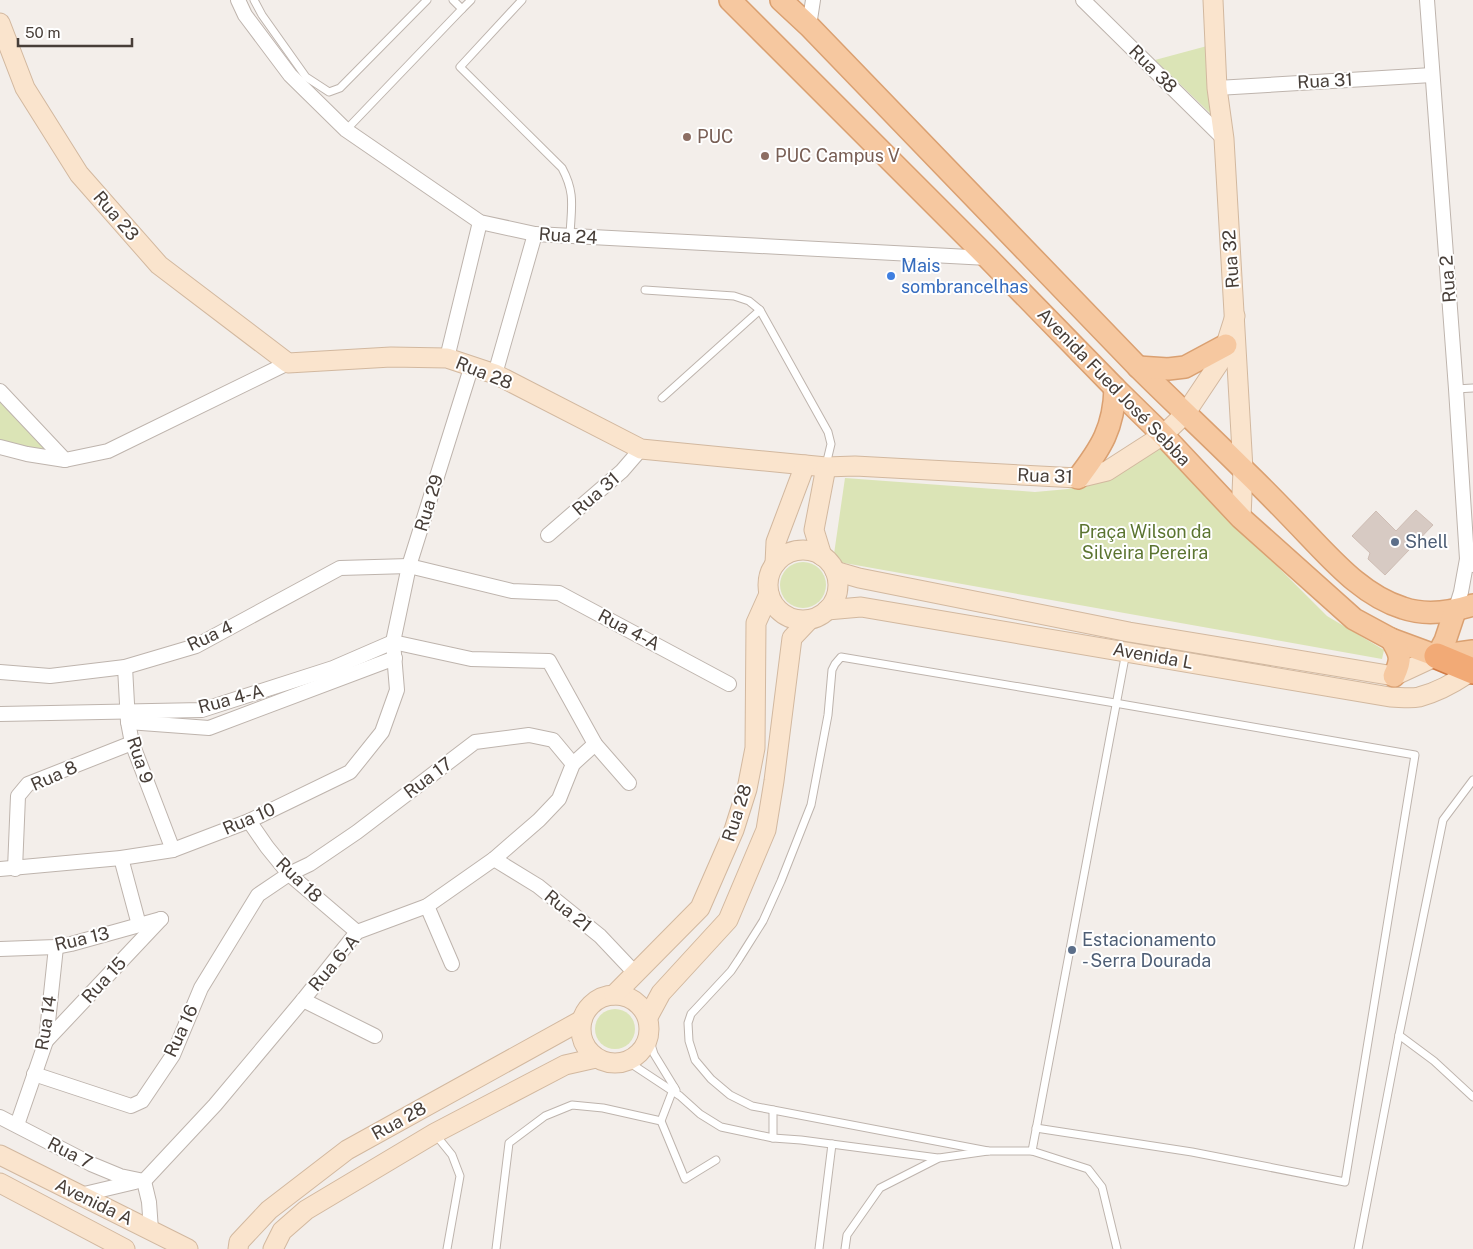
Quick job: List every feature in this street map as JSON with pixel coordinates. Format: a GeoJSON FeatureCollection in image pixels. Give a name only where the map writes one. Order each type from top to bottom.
{"type":"FeatureCollection","features":[{"type":"Feature","properties":{"kind":"highway"},"geometry":{"type":"LineString","coordinates":[[1437,656],[1473,671]]}},
{"type":"Feature","properties":{"kind":"main road","name":"Avenida Fued José Sebba"},"geometry":{"type":"LineString","coordinates":[[730,0],[988,258],[1241,518],[1354,619],[1391,640],[1437,656]]}},
{"type":"Feature","properties":{"kind":"main road","name":"Avenida Fued José Sebba"},"geometry":{"type":"LineString","coordinates":[[781,0],[809,26],[1138,367],[1243,469],[1340,568],[1375,596],[1403,608],[1424,613],[1464,608]]}},
{"type":"Feature","properties":{"kind":"main road","name":"Rua 32"},"geometry":{"type":"LineString","coordinates":[[1213,0],[1217,88],[1224,138],[1235,316],[1243,469],[1241,518]]}},
{"type":"Feature","properties":{"kind":"main road","name":"Rua 23"},"geometry":{"type":"LineString","coordinates":[[0,23],[25,88],[79,174],[160,265],[288,363]]}},
{"type":"Feature","properties":{"kind":"main road","name":"Rua 31"},"geometry":{"type":"LineString","coordinates":[[805,465],[1078,478],[1107,471],[1162,435],[1185,414],[1221,360],[1235,316]]}},
{"type":"Feature","properties":{"kind":"main road"},"geometry":{"type":"LineString","coordinates":[[1138,367],[1168,369],[1185,367],[1226,345]]}},
{"type":"Feature","properties":{"kind":"main road","name":"Rua 28"},"geometry":{"type":"LineString","coordinates":[[288,363],[391,357],[447,358],[495,374],[641,449],[805,465]]}},
{"type":"Feature","properties":{"kind":"main road"},"geometry":{"type":"LineString","coordinates":[[1078,478],[1098,452],[1110,425],[1115,406],[1115,388]]}},
{"type":"Feature","properties":{"kind":"main road"},"geometry":{"type":"LineString","coordinates":[[775,564],[776,542],[805,465]]}},
{"type":"Feature","properties":{"kind":"main road"},"geometry":{"type":"LineString","coordinates":[[822,556],[814,530],[826,467]]}},
{"type":"Feature","properties":{"kind":"main road"},"geometry":{"type":"LineString","coordinates":[[802,550],[822,556],[835,571],[838,582],[834,602],[819,616],[809,620],[798,620],[780,612],[773,604],[769,594],[770,573],[775,564],[791,552],[802,550]]}},
{"type":"Feature","properties":{"kind":"main road","name":"Avenida L"},"geometry":{"type":"LineString","coordinates":[[835,571],[1129,632],[1394,676]]}},
{"type":"Feature","properties":{"kind":"main road","name":"Rua 28"},"geometry":{"type":"LineString","coordinates":[[614,995],[700,908],[734,830],[747,789],[755,748],[756,623],[769,594]]}},
{"type":"Feature","properties":{"kind":"main road","name":"Avenida L"},"geometry":{"type":"LineString","coordinates":[[827,610],[861,606],[1390,697],[1417,698],[1444,688],[1473,671]]}},
{"type":"Feature","properties":{"kind":"main road"},"geometry":{"type":"LineString","coordinates":[[1437,656],[1464,608]]}},
{"type":"Feature","properties":{"kind":"main road","name":"Rua 28"},"geometry":{"type":"LineString","coordinates":[[648,1017],[661,993],[728,920],[766,830],[792,638],[809,620]]}},
{"type":"Feature","properties":{"kind":"main road"},"geometry":{"type":"LineString","coordinates":[[1394,676],[1437,656],[1473,636]]}},
{"type":"Feature","properties":{"kind":"main road"},"geometry":{"type":"LineString","coordinates":[[1391,640],[1399,652],[1400,663],[1394,676]]}},
{"type":"Feature","properties":{"kind":"main road"},"geometry":{"type":"LineString","coordinates":[[1437,656],[1473,651]]}},
{"type":"Feature","properties":{"kind":"main road"},"geometry":{"type":"LineString","coordinates":[[614,995],[634,1000],[648,1017],[650,1028],[644,1048],[637,1056],[627,1061],[617,1064],[596,1058],[583,1041],[580,1030],[586,1010],[603,997],[614,995]]}},
{"type":"Feature","properties":{"kind":"main road","name":"Rua 28"},"geometry":{"type":"LineString","coordinates":[[238,1249],[239,1242],[269,1210],[347,1150],[582,1020]]}},
{"type":"Feature","properties":{"kind":"main road","name":"Rua 28"},"geometry":{"type":"LineString","coordinates":[[273,1249],[282,1231],[306,1210],[435,1133],[564,1065],[596,1058]]}},
{"type":"Feature","properties":{"kind":"main road","name":"Avenida A"},"geometry":{"type":"LineString","coordinates":[[0,1155],[188,1249]]}},
{"type":"Feature","properties":{"kind":"main road","name":"Avenida A"},"geometry":{"type":"LineString","coordinates":[[0,1183],[125,1249]]}},
{"type":"Feature","properties":{"kind":"street","name":"Rua 24"},"geometry":{"type":"LineString","coordinates":[[238,0],[245,15],[290,75],[346,130],[480,222],[535,234],[988,258]]}},
{"type":"Feature","properties":{"kind":"street"},"geometry":{"type":"LineString","coordinates":[[809,26],[813,0]]}},
{"type":"Feature","properties":{"kind":"street","name":"Rua 38"},"geometry":{"type":"LineString","coordinates":[[1083,0],[1224,138]]}},
{"type":"Feature","properties":{"kind":"street","name":"Rua 2"},"geometry":{"type":"LineString","coordinates":[[1427,0],[1470,562],[1461,592],[1464,608]]}},
{"type":"Feature","properties":{"kind":"street","name":"Rua 31"},"geometry":{"type":"LineString","coordinates":[[1217,88],[1432,75]]}},
{"type":"Feature","properties":{"kind":"street"},"geometry":{"type":"LineString","coordinates":[[447,358],[480,222]]}},
{"type":"Feature","properties":{"kind":"street"},"geometry":{"type":"LineString","coordinates":[[495,374],[535,234]]}},
{"type":"Feature","properties":{"kind":"street","name":"Rua 28"},"geometry":{"type":"LineString","coordinates":[[64,460],[108,450],[288,363]]}},
{"type":"Feature","properties":{"kind":"street","name":"Rua 29"},"geometry":{"type":"LineString","coordinates":[[393,642],[409,566],[472,365]]}},
{"type":"Feature","properties":{"kind":"street"},"geometry":{"type":"LineString","coordinates":[[0,391],[64,460]]}},
{"type":"Feature","properties":{"kind":"street"},"geometry":{"type":"LineString","coordinates":[[0,447],[64,460]]}},
{"type":"Feature","properties":{"kind":"street","name":"Rua 31"},"geometry":{"type":"LineString","coordinates":[[548,536],[622,471],[641,449]]}},
{"type":"Feature","properties":{"kind":"street","name":"Rua 4"},"geometry":{"type":"LineString","coordinates":[[0,672],[50,676],[125,667],[196,646],[340,568],[409,566]]}},
{"type":"Feature","properties":{"kind":"street","name":"Rua 4-A"},"geometry":{"type":"LineString","coordinates":[[409,566],[512,591],[559,593],[729,684]]}},
{"type":"Feature","properties":{"kind":"street"},"geometry":{"type":"LineString","coordinates":[[1126,651],[1129,632]]}},
{"type":"Feature","properties":{"kind":"street"},"geometry":{"type":"LineString","coordinates":[[393,642],[471,658],[549,661],[595,744],[629,783]]}},
{"type":"Feature","properties":{"kind":"street","name":"Rua 4-A"},"geometry":{"type":"LineString","coordinates":[[129,717],[202,710],[333,668],[393,642]]}},
{"type":"Feature","properties":{"kind":"street","name":"Rua 10"},"geometry":{"type":"LineString","coordinates":[[0,869],[121,858],[172,850],[249,821],[350,772],[382,732],[397,690],[393,642]]}},
{"type":"Feature","properties":{"kind":"street","name":"Rua 4-A"},"geometry":{"type":"LineString","coordinates":[[0,714],[129,717],[209,728],[395,658]]}},
{"type":"Feature","properties":{"kind":"street","name":"Rua 9"},"geometry":{"type":"LineString","coordinates":[[125,667],[132,743],[172,850]]}},
{"type":"Feature","properties":{"kind":"street","name":"Rua 17"},"geometry":{"type":"LineString","coordinates":[[289,874],[310,864],[357,832],[475,742],[529,735],[553,740],[572,764]]}},
{"type":"Feature","properties":{"kind":"street","name":"Rua 8"},"geometry":{"type":"LineString","coordinates":[[15,869],[18,796],[28,784],[132,743]]}},
{"type":"Feature","properties":{"kind":"street","name":"Rua 6-A"},"geometry":{"type":"LineString","coordinates":[[144,1181],[215,1106],[303,1000],[356,932],[427,906],[494,858],[539,820],[559,799],[572,764],[595,744]]}},
{"type":"Feature","properties":{"kind":"street","name":"Rua 18"},"geometry":{"type":"LineString","coordinates":[[249,821],[289,874],[356,932]]}},
{"type":"Feature","properties":{"kind":"street"},"geometry":{"type":"LineString","coordinates":[[121,858],[139,925]]}},
{"type":"Feature","properties":{"kind":"street","name":"Rua 21"},"geometry":{"type":"LineString","coordinates":[[494,858],[538,886],[600,936],[635,973]]}},
{"type":"Feature","properties":{"kind":"street","name":"Rua 16"},"geometry":{"type":"LineString","coordinates":[[34,1074],[131,1106],[142,1101],[173,1055],[201,988],[258,895],[289,874]]}},
{"type":"Feature","properties":{"kind":"street"},"geometry":{"type":"LineString","coordinates":[[427,906],[452,964]]}},
{"type":"Feature","properties":{"kind":"street","name":"Rua 13"},"geometry":{"type":"LineString","coordinates":[[0,949],[56,947],[161,919]]}},
{"type":"Feature","properties":{"kind":"street","name":"Rua 15"},"geometry":{"type":"LineString","coordinates":[[46,1041],[161,919]]}},
{"type":"Feature","properties":{"kind":"street","name":"Rua 14"},"geometry":{"type":"LineString","coordinates":[[17,1125],[46,1041],[56,947]]}},
{"type":"Feature","properties":{"kind":"street"},"geometry":{"type":"LineString","coordinates":[[303,1000],[375,1036]]}},
{"type":"Feature","properties":{"kind":"street","name":"Rua 7"},"geometry":{"type":"LineString","coordinates":[[0,1117],[91,1164],[120,1176],[144,1181]]}},
{"type":"Feature","properties":{"kind":"street"},"geometry":{"type":"LineString","coordinates":[[80,1195],[144,1181],[151,1230]]}},
{"type":"Feature","properties":{"kind":"lane"},"geometry":{"type":"LineString","coordinates":[[254,0],[262,15],[306,77],[329,92],[340,88],[427,0]]}},
{"type":"Feature","properties":{"kind":"lane"},"geometry":{"type":"LineString","coordinates":[[453,0],[462,9]]}},
{"type":"Feature","properties":{"kind":"lane"},"geometry":{"type":"LineString","coordinates":[[346,130],[471,0]]}},
{"type":"Feature","properties":{"kind":"lane"},"geometry":{"type":"LineString","coordinates":[[522,0],[460,67],[562,168],[569,182],[572,194],[570,236]]}},
{"type":"Feature","properties":{"kind":"lane"},"geometry":{"type":"LineString","coordinates":[[645,290],[734,296],[749,301],[760,310],[828,432],[831,444],[826,467]]}},
{"type":"Feature","properties":{"kind":"lane"},"geometry":{"type":"LineString","coordinates":[[662,398],[760,310]]}},
{"type":"Feature","properties":{"kind":"lane"},"geometry":{"type":"LineString","coordinates":[[1456,389],[1473,388]]}},
{"type":"Feature","properties":{"kind":"lane"},"geometry":{"type":"LineString","coordinates":[[1032,1151],[1126,651]]}},
{"type":"Feature","properties":{"kind":"lane"},"geometry":{"type":"LineString","coordinates":[[988,1151],[752,1106],[730,1095],[711,1079],[695,1060],[689,1041],[688,1023],[691,1014],[731,971],[763,921],[782,881],[811,804],[828,715],[832,670],[841,657],[1115,702],[1415,755],[1345,1182],[1192,1152],[1036,1128]]}},
{"type":"Feature","properties":{"kind":"lane"},"geometry":{"type":"LineString","coordinates":[[1358,1249],[1443,820],[1473,780]]}},
{"type":"Feature","properties":{"kind":"lane"},"geometry":{"type":"LineString","coordinates":[[1399,1035],[1434,1061],[1473,1097]]}},
{"type":"Feature","properties":{"kind":"lane"},"geometry":{"type":"LineString","coordinates":[[648,1038],[672,1089],[661,1121],[685,1179],[716,1160]]}},
{"type":"Feature","properties":{"kind":"lane"},"geometry":{"type":"LineString","coordinates":[[627,1061],[672,1089],[700,1114],[721,1127],[774,1138],[939,1158],[988,1151],[1032,1151],[1088,1169],[1102,1187],[1117,1249]]}},
{"type":"Feature","properties":{"kind":"lane"},"geometry":{"type":"LineString","coordinates":[[496,1249],[509,1143],[545,1116],[572,1105],[602,1108],[661,1121]]}},
{"type":"Feature","properties":{"kind":"lane"},"geometry":{"type":"LineString","coordinates":[[773,1110],[774,1138]]}},
{"type":"Feature","properties":{"kind":"lane"},"geometry":{"type":"LineString","coordinates":[[435,1133],[452,1155],[460,1176],[447,1249]]}},
{"type":"Feature","properties":{"kind":"lane"},"geometry":{"type":"LineString","coordinates":[[819,1249],[832,1144]]}},
{"type":"Feature","properties":{"kind":"lane"},"geometry":{"type":"LineString","coordinates":[[845,1249],[847,1235],[880,1188],[939,1158]]}},
{"type":"Feature","properties":{"kind":"green space"},"geometry":{"type":"Polygon","coordinates":[[[1207,46],[1211,114],[1155,60],[1207,46]]]}},
{"type":"Feature","properties":{"kind":"green space"},"geometry":{"type":"Polygon","coordinates":[[[0,391],[65,460],[0,447],[0,391]]]}},
{"type":"Feature","properties":{"kind":"green space","name":"Praça Wilson da Silveira Pereira"},"geometry":{"type":"Polygon","coordinates":[[[1161,446],[1196,485],[1327,616],[1384,650],[1382,659],[833,561],[845,478],[1035,492],[1068,489],[1110,478],[1161,446]]]}},
{"type":"Feature","properties":{"kind":"green space"},"geometry":{"type":"Polygon","coordinates":[[[803,562],[816,566],[822,572],[826,585],[822,598],[816,604],[803,608],[790,604],[784,598],[780,585],[784,572],[790,566],[803,562]]]}},
{"type":"Feature","properties":{"kind":"green space"},"geometry":{"type":"Polygon","coordinates":[[[619,1009],[626,1012],[632,1018],[635,1029],[634,1037],[626,1046],[619,1049],[611,1049],[604,1046],[596,1037],[595,1025],[598,1018],[607,1010],[619,1009]]]}},
{"type":"Feature","properties":{"kind":"building"},"geometry":{"type":"Polygon","coordinates":[[[1416,510],[1433,525],[1385,575],[1368,559],[1370,553],[1352,536],[1376,511],[1396,531],[1416,510]]]}},
{"type":"Feature","properties":{"kind":"place","name":"PUC"},"geometry":{"type":"Point","coordinates":[687,137]}},
{"type":"Feature","properties":{"kind":"place","name":"PUC Campus V"},"geometry":{"type":"Point","coordinates":[765,156]}},
{"type":"Feature","properties":{"kind":"place","name":"Mais sombrancelhas"},"geometry":{"type":"Point","coordinates":[891,276]}},
{"type":"Feature","properties":{"kind":"place","name":"Shell"},"geometry":{"type":"Point","coordinates":[1395,542]}},
{"type":"Feature","properties":{"kind":"place","name":"Estacionamento - Serra Dourada"},"geometry":{"type":"Point","coordinates":[1072,950]}}]}
